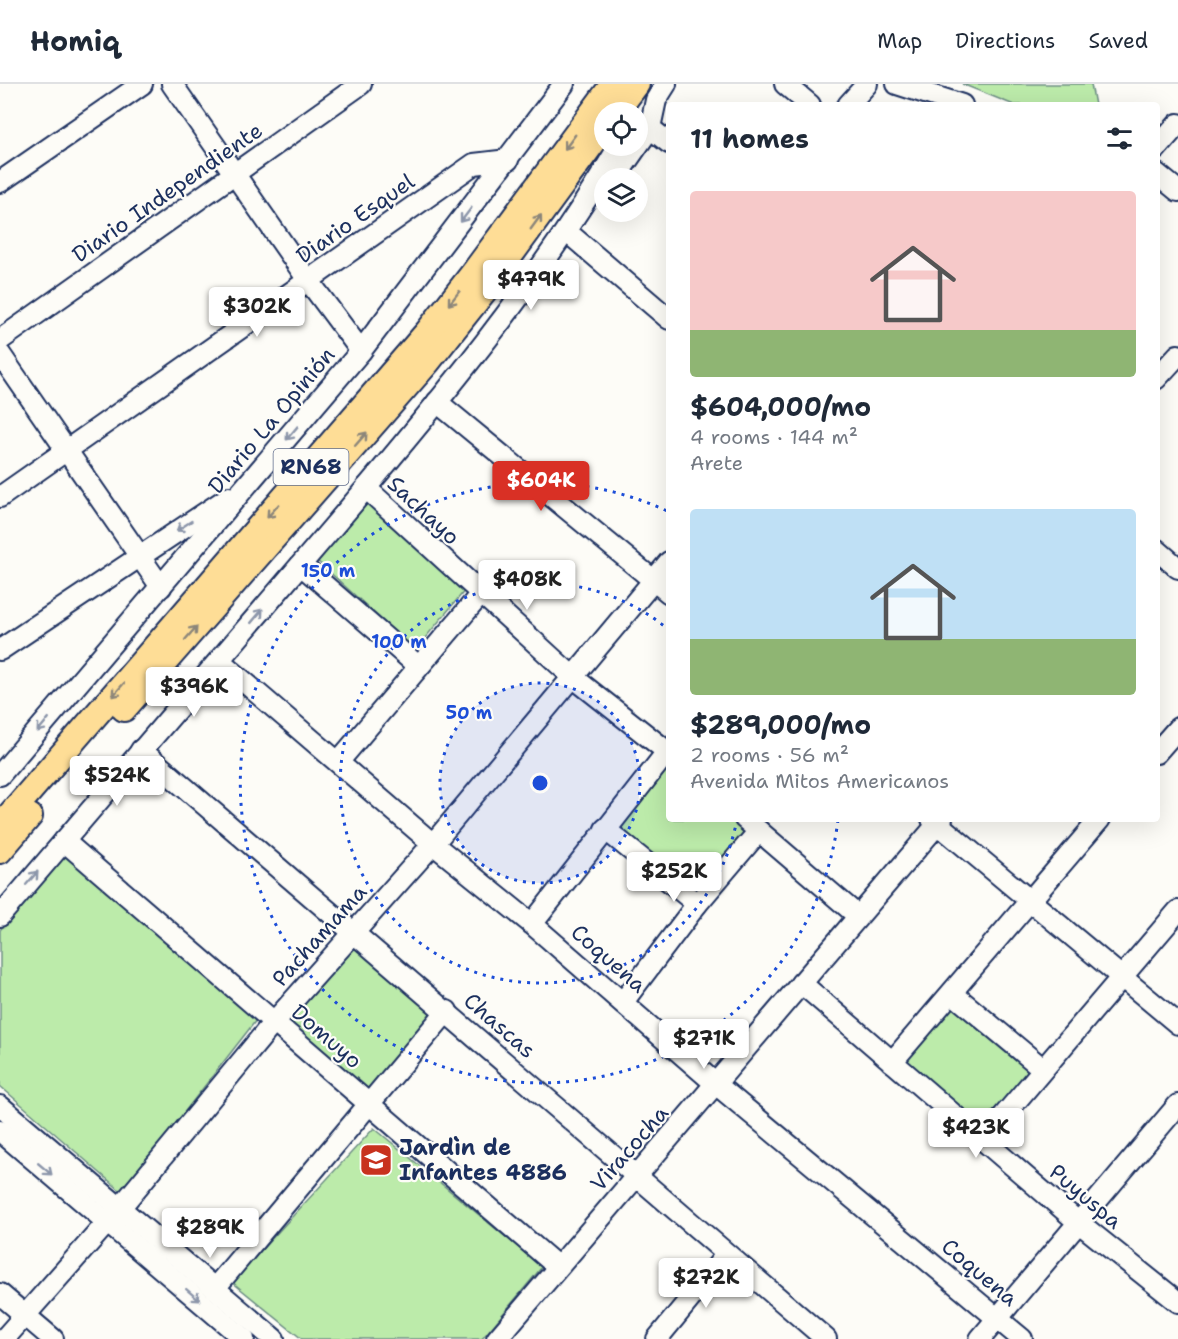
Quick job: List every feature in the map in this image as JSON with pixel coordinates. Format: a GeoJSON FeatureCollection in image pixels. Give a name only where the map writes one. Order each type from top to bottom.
{"type":"FeatureCollection","features":[{"type":"Feature","properties":{"kind":"main road","name":"RN68"},"geometry":{"type":"LineString","coordinates":[[613,102],[637,84]]}},
{"type":"Feature","properties":{"kind":"main road","name":"RN68"},"geometry":{"type":"LineString","coordinates":[[0,826],[427,332],[594,124]]}},
{"type":"Feature","properties":{"kind":"main road","name":"RN68"},"geometry":{"type":"LineString","coordinates":[[0,851],[428,362],[486,289],[594,128]]}},
{"type":"Feature","properties":{"kind":"street"},"geometry":{"type":"LineString","coordinates":[[0,182],[142,84]]}},
{"type":"Feature","properties":{"kind":"street"},"geometry":{"type":"LineString","coordinates":[[172,84],[308,280],[362,351]]}},
{"type":"Feature","properties":{"kind":"street","name":"Diario Independiente"},"geometry":{"type":"LineString","coordinates":[[0,340],[361,84]]}},
{"type":"Feature","properties":{"kind":"street","name":"Diario La Opinión"},"geometry":{"type":"LineString","coordinates":[[0,775],[362,351],[564,84]]}},
{"type":"Feature","properties":{"kind":"street"},"geometry":{"type":"LineString","coordinates":[[648,119],[666,84]]}},
{"type":"Feature","properties":{"kind":"street"},"geometry":{"type":"LineString","coordinates":[[785,84],[806,102]]}},
{"type":"Feature","properties":{"kind":"street"},"geometry":{"type":"LineString","coordinates":[[851,102],[867,84]]}},
{"type":"Feature","properties":{"kind":"street"},"geometry":{"type":"LineString","coordinates":[[897,84],[953,102]]}},
{"type":"Feature","properties":{"kind":"street"},"geometry":{"type":"LineString","coordinates":[[1160,144],[1178,124]]}},
{"type":"Feature","properties":{"kind":"street"},"geometry":{"type":"LineString","coordinates":[[648,130],[666,141]]}},
{"type":"Feature","properties":{"kind":"street","name":"Diario Esquel"},"geometry":{"type":"LineString","coordinates":[[0,497],[474,164],[508,160]]}},
{"type":"Feature","properties":{"kind":"street"},"geometry":{"type":"LineString","coordinates":[[1160,176],[1178,191]]}},
{"type":"Feature","properties":{"kind":"street"},"geometry":{"type":"LineString","coordinates":[[0,916],[220,661],[437,402],[594,196]]}},
{"type":"Feature","properties":{"kind":"street"},"geometry":{"type":"LineString","coordinates":[[566,231],[666,316]]}},
{"type":"Feature","properties":{"kind":"street"},"geometry":{"type":"LineString","coordinates":[[0,354],[161,587]]}},
{"type":"Feature","properties":{"kind":"street"},"geometry":{"type":"LineString","coordinates":[[1160,375],[1178,355]]}},
{"type":"Feature","properties":{"kind":"street"},"geometry":{"type":"LineString","coordinates":[[437,402],[662,587]]}},
{"type":"Feature","properties":{"kind":"street"},"geometry":{"type":"LineString","coordinates":[[0,650],[250,483]]}},
{"type":"Feature","properties":{"kind":"street","name":"Sachayo"},"geometry":{"type":"LineString","coordinates":[[366,488],[480,595],[574,678],[666,751]]}},
{"type":"Feature","properties":{"kind":"street"},"geometry":{"type":"LineString","coordinates":[[301,565],[418,666]]}},
{"type":"Feature","properties":{"kind":"street","name":"Pachamama"},"geometry":{"type":"LineString","coordinates":[[4,1339],[114,1215],[274,1022],[433,844],[574,678],[662,587]]}},
{"type":"Feature","properties":{"kind":"street"},"geometry":{"type":"LineString","coordinates":[[339,761],[480,595]]}},
{"type":"Feature","properties":{"kind":"street","name":"Coquena"},"geometry":{"type":"LineString","coordinates":[[220,661],[433,844],[532,924],[717,1084],[1022,1339]]}},
{"type":"Feature","properties":{"kind":"street"},"geometry":{"type":"LineString","coordinates":[[1160,748],[1178,728]]}},
{"type":"Feature","properties":{"kind":"street","name":"Chascas"},"geometry":{"type":"LineString","coordinates":[[141,750],[447,1011],[818,1337]]}},
{"type":"Feature","properties":{"kind":"street"},"geometry":{"type":"LineString","coordinates":[[532,924],[605,829],[666,755]]}},
{"type":"Feature","properties":{"kind":"street"},"geometry":{"type":"LineString","coordinates":[[0,814],[28,795]]}},
{"type":"Feature","properties":{"kind":"street","name":"Viracocha"},"geometry":{"type":"LineString","coordinates":[[497,1339],[717,1084],[936,822]]}},
{"type":"Feature","properties":{"kind":"street"},"geometry":{"type":"LineString","coordinates":[[938,822],[1178,1024]]}},
{"type":"Feature","properties":{"kind":"street"},"geometry":{"type":"LineString","coordinates":[[892,1062],[1097,822]]}},
{"type":"Feature","properties":{"kind":"street"},"geometry":{"type":"LineString","coordinates":[[623,1002],[697,904],[752,825],[858,916]]}},
{"type":"Feature","properties":{"kind":"street"},"geometry":{"type":"LineString","coordinates":[[605,829],[697,904]]}},
{"type":"Feature","properties":{"kind":"street","name":"Domuyo"},"geometry":{"type":"LineString","coordinates":[[64,841],[558,1267]]}},
{"type":"Feature","properties":{"kind":"street"},"geometry":{"type":"LineString","coordinates":[[983,1140],[1178,911]]}},
{"type":"Feature","properties":{"kind":"street","name":"Puyuspa"},"geometry":{"type":"LineString","coordinates":[[801,983],[1078,1222],[1178,1302]]}},
{"type":"Feature","properties":{"kind":"street"},"geometry":{"type":"LineString","coordinates":[[952,993],[1042,1068]]}},
{"type":"Feature","properties":{"kind":"street"},"geometry":{"type":"LineString","coordinates":[[215,1288],[447,1011]]}},
{"type":"Feature","properties":{"kind":"street"},"geometry":{"type":"LineString","coordinates":[[980,1339],[1178,1105]]}},
{"type":"Feature","properties":{"kind":"street"},"geometry":{"type":"LineString","coordinates":[[0,1106],[244,1339]]}},
{"type":"Feature","properties":{"kind":"street"},"geometry":{"type":"LineString","coordinates":[[0,1131],[215,1288],[274,1339]]}},
{"type":"Feature","properties":{"kind":"street"},"geometry":{"type":"LineString","coordinates":[[657,1339],[726,1255]]}},
{"type":"Feature","properties":{"kind":"street"},"geometry":{"type":"LineString","coordinates":[[0,1294],[53,1339]]}},
{"type":"Feature","properties":{"kind":"green space"},"geometry":{"type":"Polygon","coordinates":[[[962,84],[1091,84],[1094,102],[1007,102],[962,84]]]}},
{"type":"Feature","properties":{"kind":"green space"},"geometry":{"type":"Polygon","coordinates":[[[366,501],[466,589],[415,650],[315,559],[366,501]]]}},
{"type":"Feature","properties":{"kind":"green space"},"geometry":{"type":"Polygon","coordinates":[[[666,764],[666,822],[742,822],[751,830],[695,895],[617,825],[666,764]]]}},
{"type":"Feature","properties":{"kind":"green space"},"geometry":{"type":"Polygon","coordinates":[[[65,855],[257,1019],[122,1192],[0,1086],[0,930],[65,855]]]}},
{"type":"Feature","properties":{"kind":"green space"},"geometry":{"type":"Polygon","coordinates":[[[355,944],[438,1010],[368,1093],[285,1023],[355,944]]]}},
{"type":"Feature","properties":{"kind":"green space"},"geometry":{"type":"Polygon","coordinates":[[[952,1002],[1034,1070],[983,1128],[903,1062],[952,1002]]]}},
{"type":"Feature","properties":{"kind":"green space"},"geometry":{"type":"Polygon","coordinates":[[[374,1128],[542,1267],[482,1339],[302,1339],[232,1282],[374,1128]]]}},
{"type":"Feature","properties":{"kind":"place","name":"Jardìn de Infantes 4886"},"geometry":{"type":"Point","coordinates":[376,1160]}}]}
